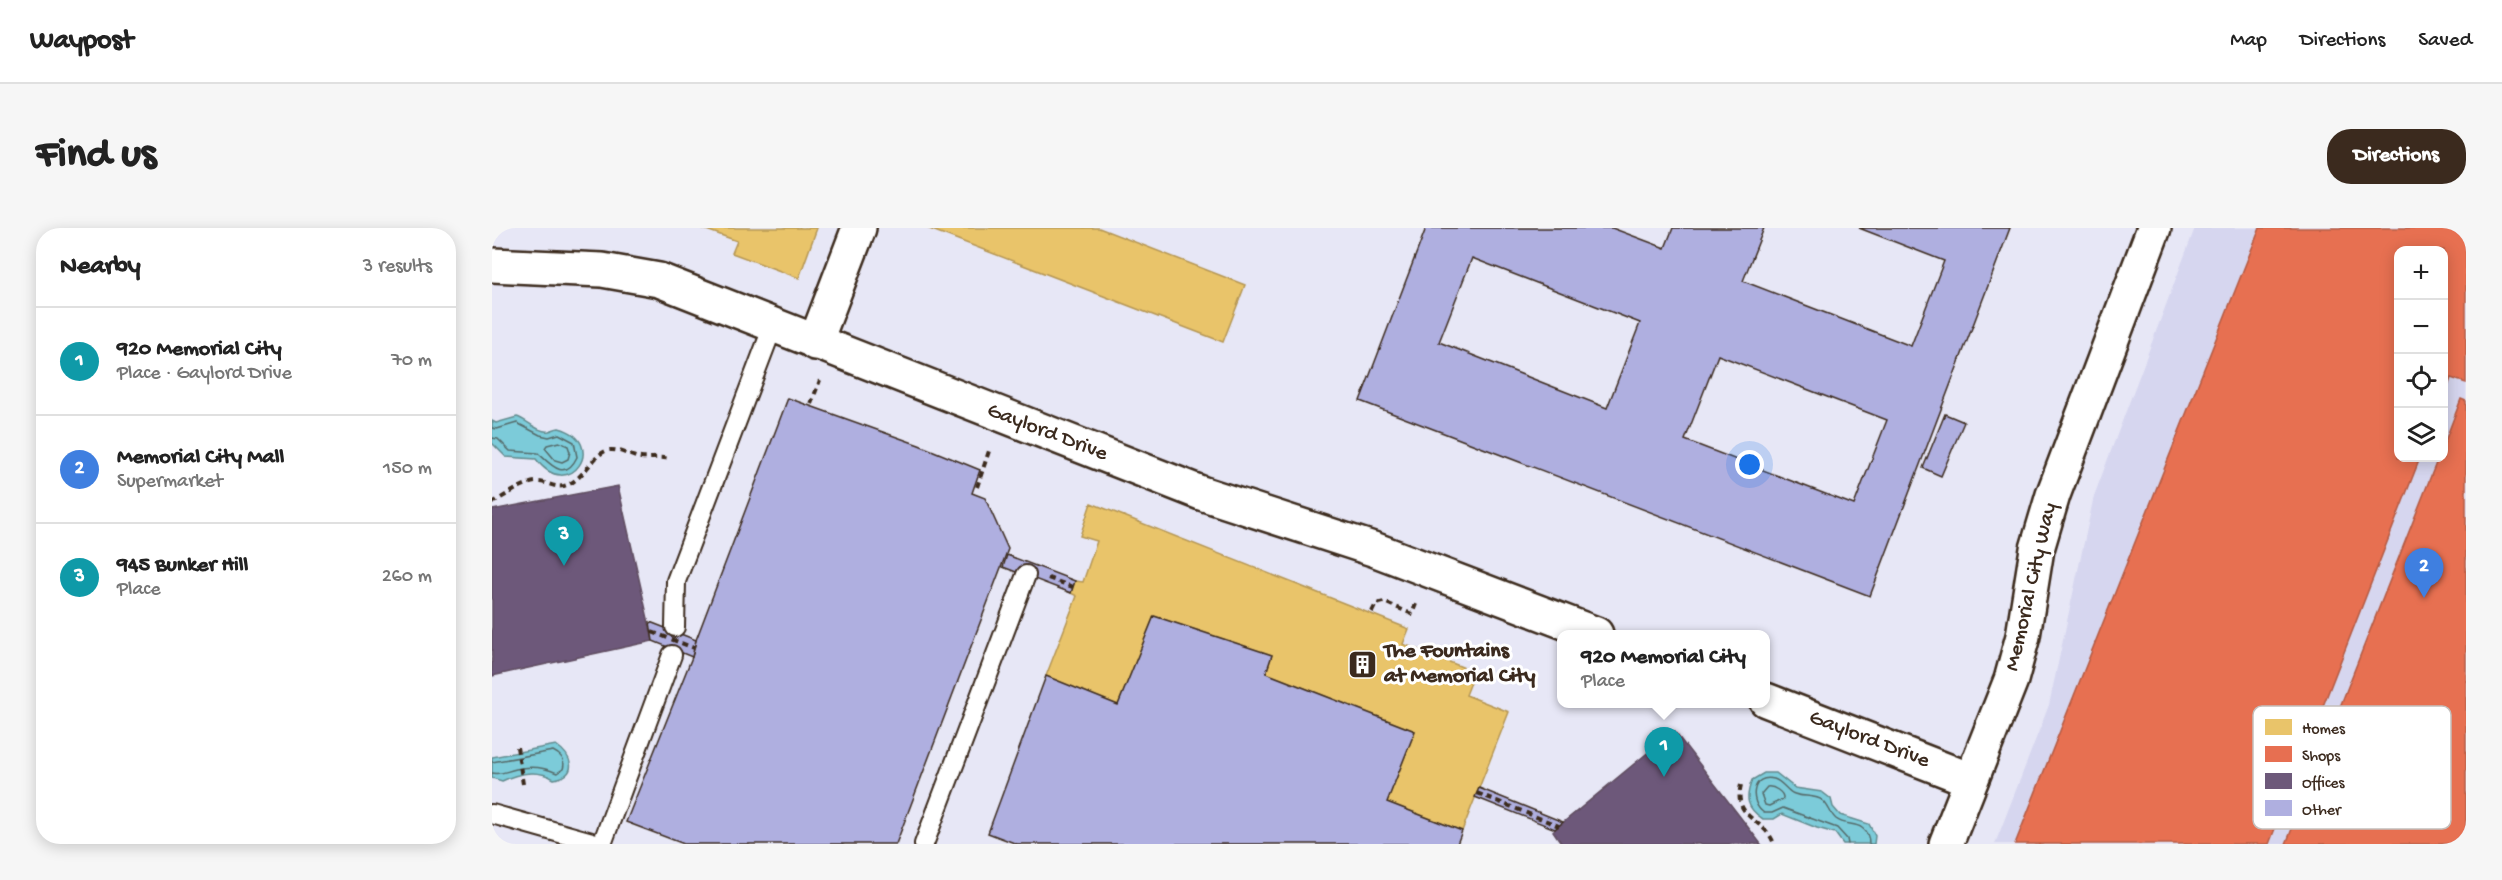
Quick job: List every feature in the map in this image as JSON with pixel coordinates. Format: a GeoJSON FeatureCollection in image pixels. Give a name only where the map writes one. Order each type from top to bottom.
{"type":"FeatureCollection","features":[{"type":"Feature","properties":{"kind":"street"},"geometry":{"type":"LineString","coordinates":[[815,343],[859,228]]}},
{"type":"Feature","properties":{"kind":"street","name":"Memorial City Way"},"geometry":{"type":"LineString","coordinates":[[1946,844],[2011,680],[2023,636],[2037,549],[2053,495],[2154,228]]}},
{"type":"Feature","properties":{"kind":"street","name":"Gaylord Drive"},"geometry":{"type":"LineString","coordinates":[[492,265],[602,270],[659,280],[1201,493],[1376,550],[1586,630]]}},
{"type":"Feature","properties":{"kind":"street","name":"Gaylord Drive"},"geometry":{"type":"LineString","coordinates":[[1770,702],[1971,780]]}},
{"type":"Feature","properties":{"kind":"lane"},"geometry":{"type":"LineString","coordinates":[[675,627],[676,581],[773,326]]}},
{"type":"Feature","properties":{"kind":"lane"},"geometry":{"type":"LineString","coordinates":[[924,844],[1026,575]]}},
{"type":"Feature","properties":{"kind":"lane"},"geometry":{"type":"LineString","coordinates":[[492,814],[601,844],[672,656]]}},
{"type":"Feature","properties":{"kind":"path"},"geometry":{"type":"LineString","coordinates":[[811,404],[820,380]]}},
{"type":"Feature","properties":{"kind":"path"},"geometry":{"type":"LineString","coordinates":[[977,487],[990,448]]}},
{"type":"Feature","properties":{"kind":"path"},"geometry":{"type":"LineString","coordinates":[[492,503],[526,484],[538,482],[550,486],[563,486],[576,481],[603,452],[610,450],[644,458],[660,456],[669,459]]}},
{"type":"Feature","properties":{"kind":"path"},"geometry":{"type":"LineString","coordinates":[[1372,612],[1376,604],[1384,603],[1412,614],[1416,604]]}},
{"type":"Feature","properties":{"kind":"path"},"geometry":{"type":"LineString","coordinates":[[651,632],[694,648]]}},
{"type":"Feature","properties":{"kind":"path"},"geometry":{"type":"LineString","coordinates":[[516,747],[523,784]]}},
{"type":"Feature","properties":{"kind":"path"},"geometry":{"type":"LineString","coordinates":[[1741,785],[1739,794],[1741,805],[1756,823],[1766,830],[1774,844]]}},
{"type":"Feature","properties":{"kind":"path"},"geometry":{"type":"LineString","coordinates":[[1477,793],[1559,826]]}},
{"type":"Feature","properties":{"kind":"shaded area"},"geometry":{"type":"Polygon","coordinates":[[[2195,228],[2466,228],[2466,844],[1995,844],[2049,705],[2094,496],[2195,228]]]}},
{"type":"Feature","properties":{"kind":"water"},"geometry":{"type":"Polygon","coordinates":[[[517,417],[541,430],[549,431],[559,428],[574,435],[582,445],[583,456],[579,466],[571,473],[561,475],[549,471],[536,459],[506,457],[492,443],[492,421],[496,423],[517,417]]]}},
{"type":"Feature","properties":{"kind":"water"},"geometry":{"type":"Polygon","coordinates":[[[556,745],[566,754],[570,765],[567,774],[562,777],[554,779],[535,773],[521,774],[502,781],[492,778],[492,757],[556,745]]]}},
{"type":"Feature","properties":{"kind":"water"},"geometry":{"type":"Polygon","coordinates":[[[1764,773],[1776,773],[1795,788],[1822,792],[1831,799],[1833,807],[1840,815],[1869,824],[1875,836],[1874,844],[1843,844],[1835,833],[1782,814],[1774,819],[1763,819],[1750,807],[1748,792],[1752,780],[1764,773]]]}},
{"type":"Feature","properties":{"kind":"building: Homes"},"geometry":{"type":"Polygon","coordinates":[[[701,228],[817,228],[799,278],[732,253],[737,241],[701,228]]]}},
{"type":"Feature","properties":{"kind":"building: Homes"},"geometry":{"type":"Polygon","coordinates":[[[927,228],[1099,228],[1245,285],[1223,342],[927,228]]]}},
{"type":"Feature","properties":{"kind":"building: Homes","name":"The Fountains at Memorial City"},"geometry":{"type":"Polygon","coordinates":[[[1091,503],[1409,629],[1403,644],[1475,672],[1466,695],[1509,712],[1462,831],[1387,802],[1415,731],[1266,673],[1272,655],[1154,616],[1118,705],[1046,676],[1077,596],[1071,593],[1075,581],[1083,582],[1097,541],[1080,536],[1091,503]]]}},
{"type":"Feature","properties":{"kind":"building: Shops"},"geometry":{"type":"Polygon","coordinates":[[[2260,228],[2466,228],[2466,383],[2451,378],[2448,387],[2448,246],[2394,246],[2394,462],[2418,462],[2323,706],[2253,706],[2253,829],[2275,829],[2269,844],[2015,844],[2260,228]]]}},
{"type":"Feature","properties":{"kind":"building: Shops"},"geometry":{"type":"Polygon","coordinates":[[[2461,399],[2466,401],[2466,844],[2286,844],[2292,829],[2451,829],[2451,706],[2340,706],[2436,462],[2448,462],[2448,433],[2461,399]]]}},
{"type":"Feature","properties":{"kind":"building: Offices"},"geometry":{"type":"Polygon","coordinates":[[[618,486],[653,641],[492,676],[492,510],[618,486]]]}},
{"type":"Feature","properties":{"kind":"building: Offices"},"geometry":{"type":"Polygon","coordinates":[[[1674,731],[1761,844],[1562,844],[1553,831],[1674,731]]]}},
{"type":"Feature","properties":{"kind":"building: Other"},"geometry":{"type":"Polygon","coordinates":[[[1426,228],[1612,228],[1665,248],[1673,228],[1764,228],[1743,281],[1911,346],[1944,261],[1859,228],[2010,228],[1870,596],[1360,401],[1426,228]],[[1472,258],[1439,342],[1607,408],[1640,323],[1472,258]],[[1718,355],[1685,440],[1854,505],[1887,420],[1718,355]]]}},
{"type":"Feature","properties":{"kind":"building: Other"},"geometry":{"type":"Polygon","coordinates":[[[788,398],[919,445],[980,470],[972,493],[985,498],[1008,549],[896,844],[684,844],[626,822],[692,657],[696,640],[788,398]]]}},
{"type":"Feature","properties":{"kind":"building: Other"},"geometry":{"type":"Polygon","coordinates":[[[1945,414],[1964,422],[1941,476],[1923,468],[1945,414]]]}},
{"type":"Feature","properties":{"kind":"building: Other"},"geometry":{"type":"Polygon","coordinates":[[[1007,555],[1075,581],[1071,593],[1003,567],[1007,555]]]}},
{"type":"Feature","properties":{"kind":"building: Other"},"geometry":{"type":"Polygon","coordinates":[[[1154,616],[1272,655],[1266,673],[1415,731],[1387,802],[1462,831],[1457,844],[1017,844],[988,833],[1046,676],[1118,705],[1154,616]]]}},
{"type":"Feature","properties":{"kind":"building: Other"},"geometry":{"type":"Polygon","coordinates":[[[650,622],[696,640],[692,657],[653,641],[650,622]]]}},
{"type":"Feature","properties":{"kind":"building: Other"},"geometry":{"type":"Polygon","coordinates":[[[1479,788],[1563,822],[1555,829],[1475,797],[1479,788]]]}},
{"type":"Feature","properties":{"kind":"place","name":"945 Bunker Hill"},"geometry":{"type":"Point","coordinates":[564,566]}},
{"type":"Feature","properties":{"kind":"place","name":"Memorial City Mall"},"geometry":{"type":"Point","coordinates":[2424,598]}},
{"type":"Feature","properties":{"kind":"place","name":"The Fountains at Memorial City"},"geometry":{"type":"Point","coordinates":[1363,665]}},
{"type":"Feature","properties":{"kind":"place","name":"920 Memorial City"},"geometry":{"type":"Point","coordinates":[1664,777]}}]}
